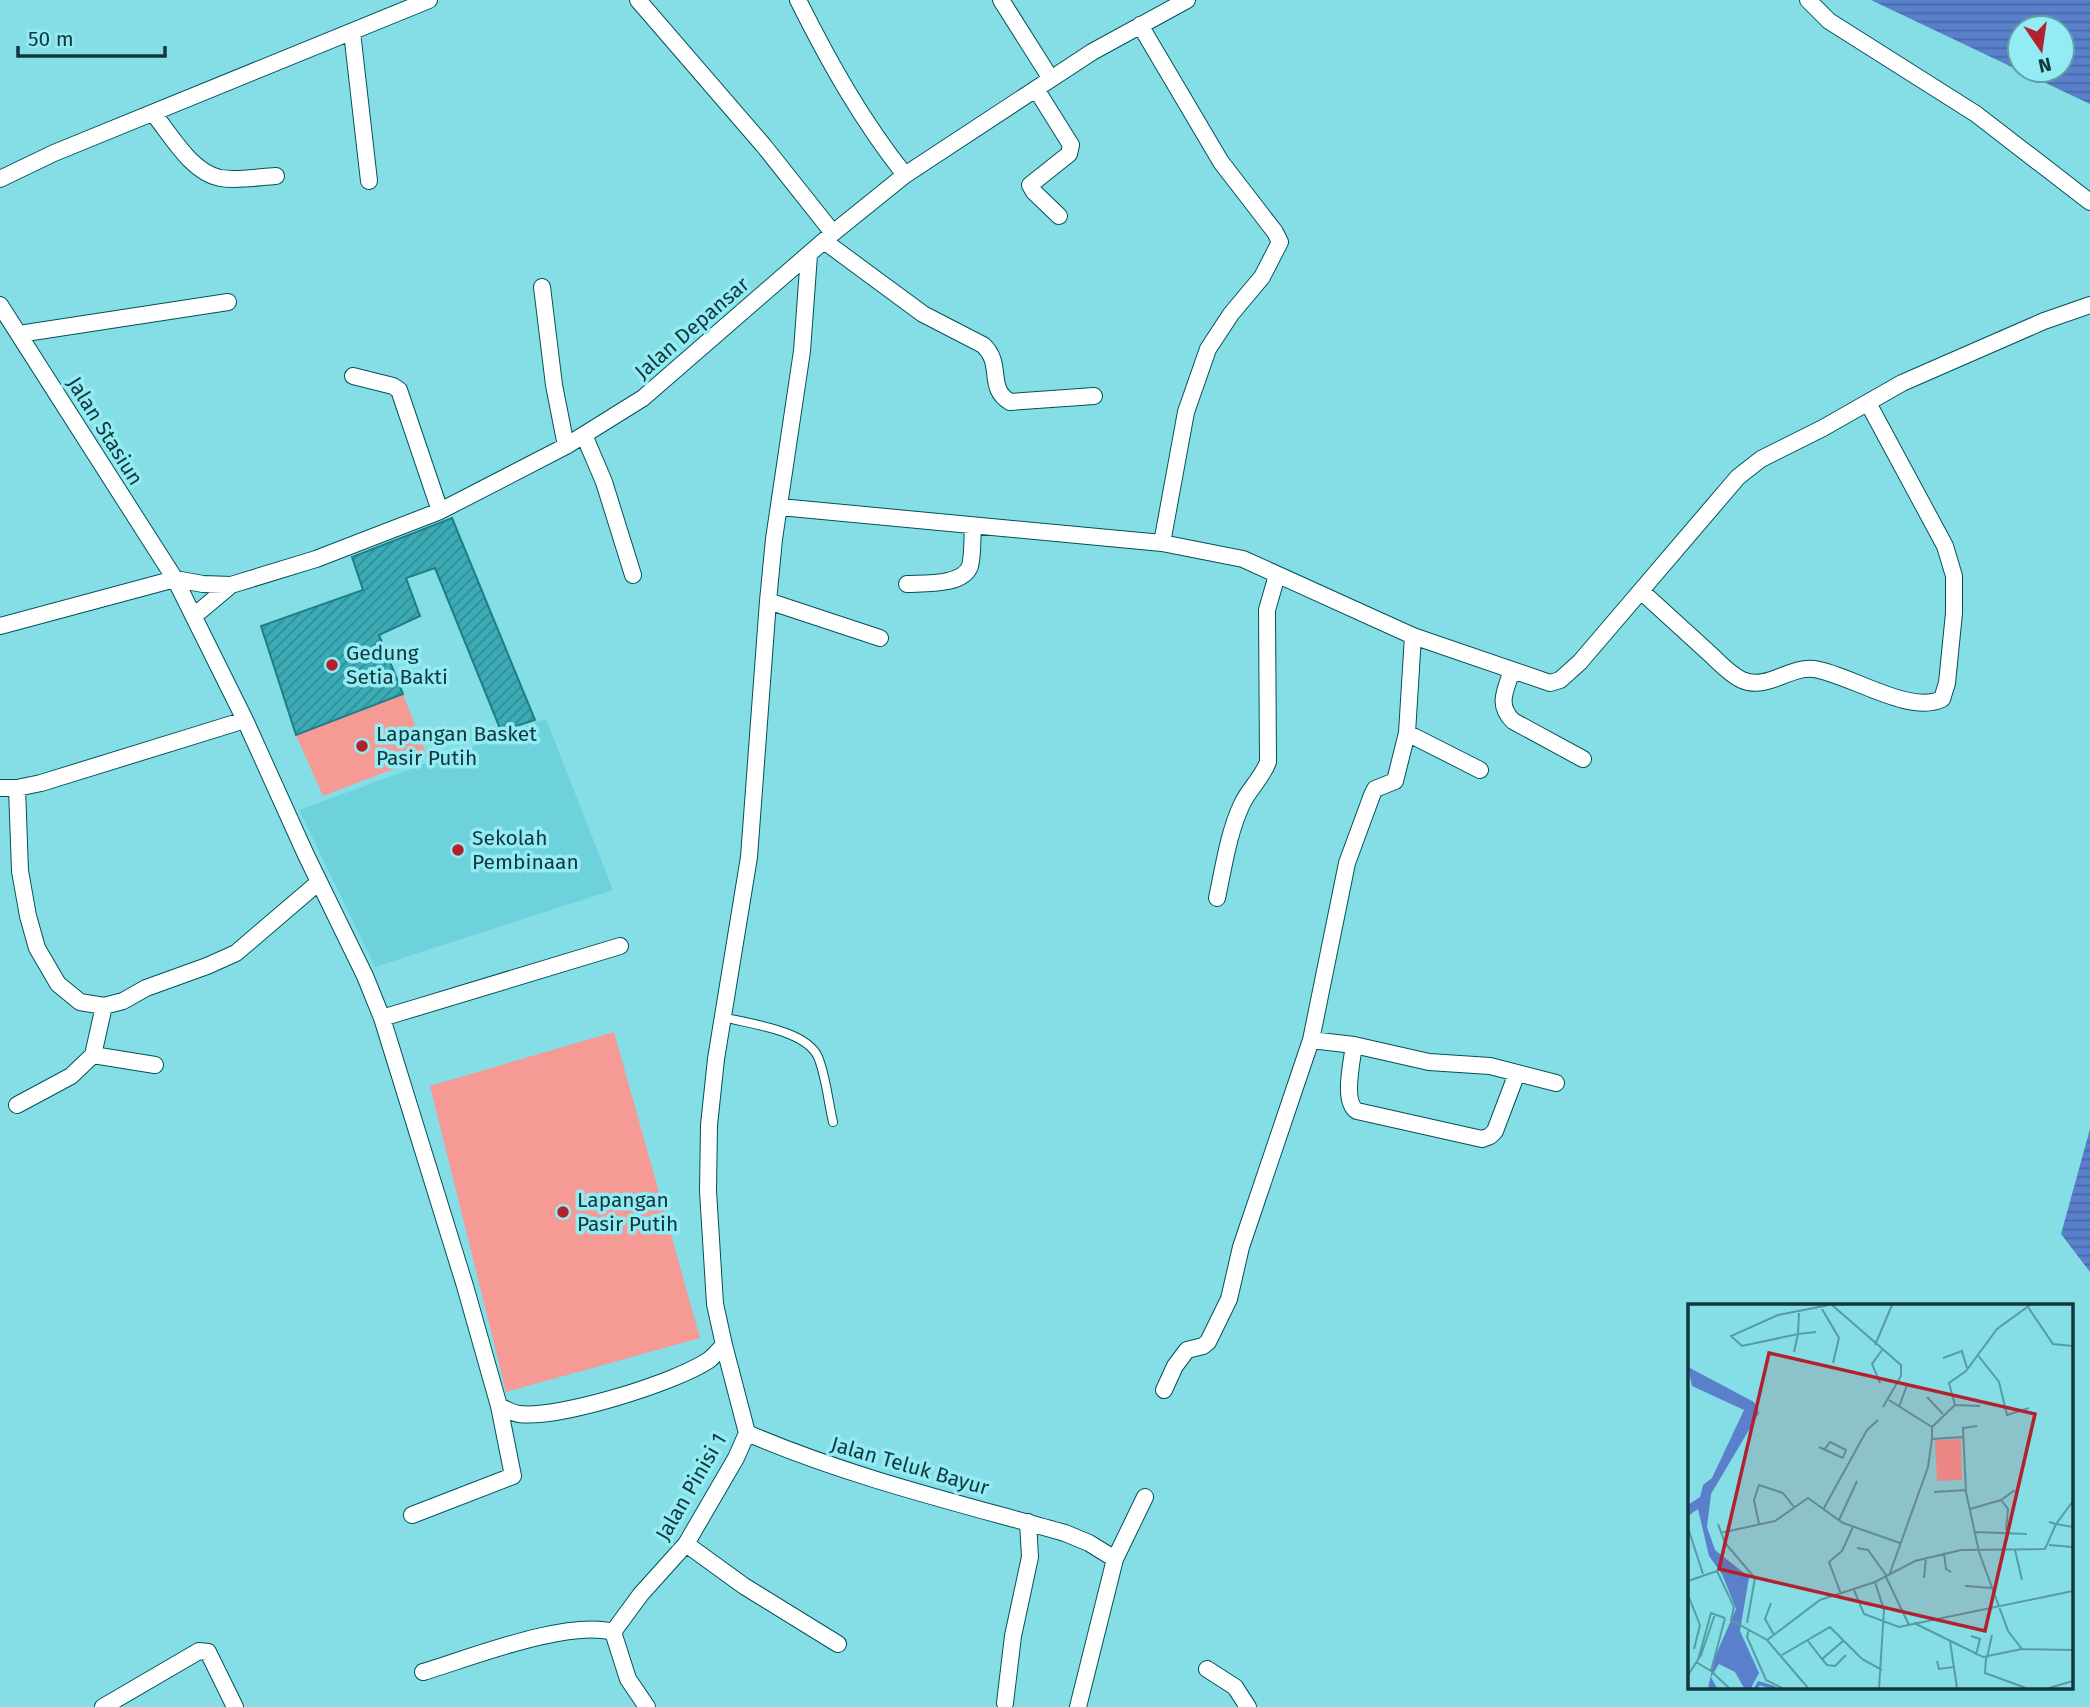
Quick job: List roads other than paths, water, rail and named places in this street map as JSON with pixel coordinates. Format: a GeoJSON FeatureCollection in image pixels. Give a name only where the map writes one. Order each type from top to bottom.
{"type":"FeatureCollection","features":[{"type":"Feature","properties":{"kind":"street"},"geometry":{"type":"LineString","coordinates":[[0,179],[54,153],[429,0]]}},
{"type":"Feature","properties":{"kind":"street"},"geometry":{"type":"LineString","coordinates":[[638,0],[764,146],[829,237],[923,314],[983,345],[994,359],[997,387],[1001,397],[1010,402],[1094,396]]}},
{"type":"Feature","properties":{"kind":"street"},"geometry":{"type":"LineString","coordinates":[[798,0],[841,81],[878,141],[905,175]]}},
{"type":"Feature","properties":{"kind":"street"},"geometry":{"type":"LineString","coordinates":[[1001,0],[1051,79]]}},
{"type":"Feature","properties":{"kind":"street","name":"Jalan Depansar"},"geometry":{"type":"LineString","coordinates":[[175,579],[231,585],[316,559],[440,511],[566,446],[643,398],[905,175],[1092,51],[1187,0]]}},
{"type":"Feature","properties":{"kind":"street"},"geometry":{"type":"LineString","coordinates":[[1808,0],[1829,21],[1976,114],[2090,202]]}},
{"type":"Feature","properties":{"kind":"street"},"geometry":{"type":"LineString","coordinates":[[1140,25],[1221,162],[1280,242],[1262,277],[1231,313],[1208,349],[1186,412],[1162,543]]}},
{"type":"Feature","properties":{"kind":"street"},"geometry":{"type":"LineString","coordinates":[[352,33],[369,181]]}},
{"type":"Feature","properties":{"kind":"street"},"geometry":{"type":"LineString","coordinates":[[1036,89],[1071,145],[1069,154],[1030,185],[1059,216]]}},
{"type":"Feature","properties":{"kind":"street"},"geometry":{"type":"LineString","coordinates":[[153,113],[195,165],[209,175],[223,179],[276,176]]}},
{"type":"Feature","properties":{"kind":"street","name":"Jalan Pinisi 1"},"geometry":{"type":"LineString","coordinates":[[613,1632],[641,1594],[687,1544],[736,1458],[747,1433],[715,1304],[707,1159],[716,1059],[749,857],[768,601],[802,351],[808,255]]}},
{"type":"Feature","properties":{"kind":"street"},"geometry":{"type":"LineString","coordinates":[[542,287],[554,385],[566,446]]}},
{"type":"Feature","properties":{"kind":"street"},"geometry":{"type":"LineString","coordinates":[[19,334],[228,302]]}},
{"type":"Feature","properties":{"kind":"street","name":"Jalan Stasiun"},"geometry":{"type":"LineString","coordinates":[[0,305],[175,579],[245,720],[365,976],[382,1018],[499,1406]]}},
{"type":"Feature","properties":{"kind":"street"},"geometry":{"type":"LineString","coordinates":[[780,507],[1162,543],[1243,559],[1413,636],[1550,683],[1560,680],[1580,662],[1738,477],[1761,459],[1902,383],[2044,321],[2090,306]]}},
{"type":"Feature","properties":{"kind":"street"},"geometry":{"type":"LineString","coordinates":[[353,376],[393,386],[398,390],[440,511]]}},
{"type":"Feature","properties":{"kind":"street"},"geometry":{"type":"LineString","coordinates":[[1641,591],[1742,680],[1763,683],[1801,668],[1817,669],[1881,693],[1928,704],[1942,699],[1947,683],[1954,613],[1954,576],[1945,546],[1868,403]]}},
{"type":"Feature","properties":{"kind":"street"},"geometry":{"type":"LineString","coordinates":[[584,435],[604,482],[633,576]]}},
{"type":"Feature","properties":{"kind":"street"},"geometry":{"type":"LineString","coordinates":[[907,584],[944,582],[966,573],[970,567],[973,527]]}},
{"type":"Feature","properties":{"kind":"street"},"geometry":{"type":"LineString","coordinates":[[1217,898],[1231,831],[1244,800],[1264,774],[1268,762],[1268,610],[1277,575]]}},
{"type":"Feature","properties":{"kind":"street"},"geometry":{"type":"LineString","coordinates":[[0,626],[175,579]]}},
{"type":"Feature","properties":{"kind":"street"},"geometry":{"type":"LineString","coordinates":[[194,616],[231,585]]}},
{"type":"Feature","properties":{"kind":"street"},"geometry":{"type":"LineString","coordinates":[[768,601],[880,638]]}},
{"type":"Feature","properties":{"kind":"street"},"geometry":{"type":"LineString","coordinates":[[1164,1390],[1175,1366],[1188,1350],[1203,1346],[1210,1339],[1229,1299],[1241,1247],[1311,1040],[1347,863],[1375,789],[1395,781],[1407,733],[1413,636]]}},
{"type":"Feature","properties":{"kind":"street"},"geometry":{"type":"LineString","coordinates":[[1512,670],[1502,703],[1505,713],[1513,721],[1583,759]]}},
{"type":"Feature","properties":{"kind":"street"},"geometry":{"type":"LineString","coordinates":[[0,788],[18,788],[41,783],[245,720]]}},
{"type":"Feature","properties":{"kind":"street"},"geometry":{"type":"LineString","coordinates":[[1407,733],[1480,770]]}},
{"type":"Feature","properties":{"kind":"street"},"geometry":{"type":"LineString","coordinates":[[18,788],[20,871],[37,948],[58,984],[80,1002],[104,1006],[123,1001],[146,988],[236,953],[319,882]]}},
{"type":"Feature","properties":{"kind":"street"},"geometry":{"type":"LineString","coordinates":[[382,1018],[620,946]]}},
{"type":"Feature","properties":{"kind":"street"},"geometry":{"type":"LineString","coordinates":[[17,1105],[71,1076],[93,1055],[104,1006]]}},
{"type":"Feature","properties":{"kind":"street"},"geometry":{"type":"LineString","coordinates":[[1311,1040],[1354,1045],[1429,1062],[1490,1066],[1556,1083]]}},
{"type":"Feature","properties":{"kind":"street"},"geometry":{"type":"LineString","coordinates":[[1354,1045],[1348,1098],[1356,1111],[1482,1139],[1495,1131],[1517,1073]]}},
{"type":"Feature","properties":{"kind":"street"},"geometry":{"type":"LineString","coordinates":[[93,1055],[155,1065]]}},
{"type":"Feature","properties":{"kind":"street"},"geometry":{"type":"LineString","coordinates":[[499,1406],[516,1414],[536,1414],[584,1406],[690,1370],[710,1360],[724,1345]]}},
{"type":"Feature","properties":{"kind":"street"},"geometry":{"type":"LineString","coordinates":[[412,1516],[513,1476],[499,1406]]}},
{"type":"Feature","properties":{"kind":"street","name":"Jalan Teluk Bayur"},"geometry":{"type":"LineString","coordinates":[[747,1433],[794,1453],[853,1473],[1065,1533],[1089,1543],[1115,1559]]}},
{"type":"Feature","properties":{"kind":"street"},"geometry":{"type":"LineString","coordinates":[[1078,1707],[1115,1559],[1144,1497]]}},
{"type":"Feature","properties":{"kind":"street"},"geometry":{"type":"LineString","coordinates":[[1005,1703],[1013,1636],[1030,1557],[1028,1522]]}},
{"type":"Feature","properties":{"kind":"street"},"geometry":{"type":"LineString","coordinates":[[687,1544],[744,1586],[838,1644]]}},
{"type":"Feature","properties":{"kind":"street"},"geometry":{"type":"LineString","coordinates":[[423,1672],[561,1631],[599,1628],[613,1632],[628,1679],[647,1707]]}},
{"type":"Feature","properties":{"kind":"street"},"geometry":{"type":"LineString","coordinates":[[103,1707],[199,1651],[208,1653],[236,1707]]}},
{"type":"Feature","properties":{"kind":"street"},"geometry":{"type":"LineString","coordinates":[[1207,1669],[1235,1687],[1248,1707]]}},
{"type":"Feature","properties":{"kind":"lane"},"geometry":{"type":"LineString","coordinates":[[723,1017],[784,1032],[812,1047],[818,1058],[833,1122]]}},
{"type":"Feature","properties":{"kind":"place","name":"Gedung Setia Bakti"},"geometry":{"type":"Point","coordinates":[332,665]}},
{"type":"Feature","properties":{"kind":"place","name":"Lapangan Basket Pasir Putih"},"geometry":{"type":"Point","coordinates":[362,746]}},
{"type":"Feature","properties":{"kind":"place","name":"Sekolah Pembinaan"},"geometry":{"type":"Point","coordinates":[458,850]}},
{"type":"Feature","properties":{"kind":"place","name":"Lapangan Pasir Putih"},"geometry":{"type":"Point","coordinates":[563,1212]}}]}
